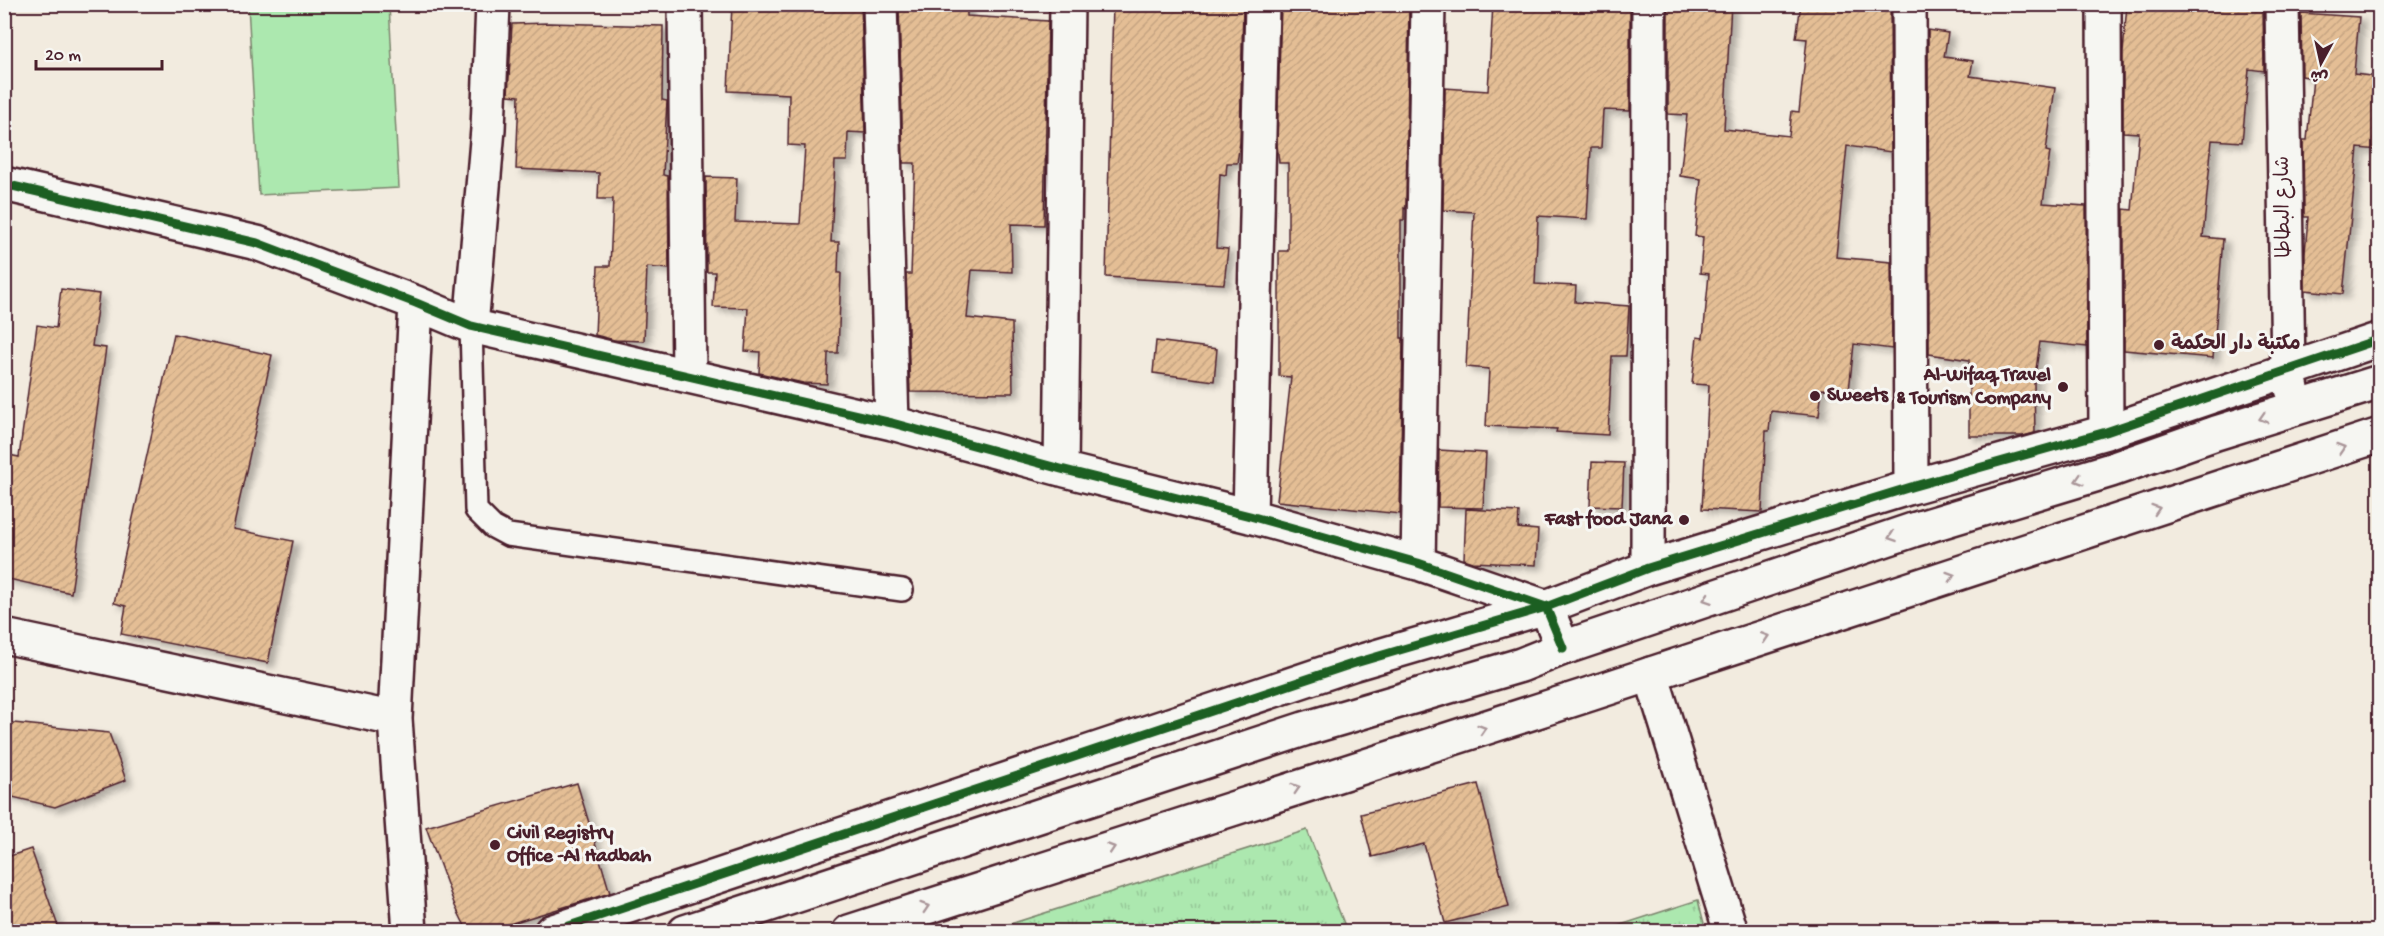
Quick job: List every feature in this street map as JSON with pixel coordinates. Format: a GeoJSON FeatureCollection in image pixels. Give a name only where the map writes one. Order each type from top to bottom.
{"type":"FeatureCollection","features":[{"type":"Feature","properties":{"kind":"street"},"geometry":{"type":"LineString","coordinates":[[471,326],[488,129],[493,4]]}},
{"type":"Feature","properties":{"kind":"street"},"geometry":{"type":"LineString","coordinates":[[685,4],[689,376]]}},
{"type":"Feature","properties":{"kind":"street"},"geometry":{"type":"LineString","coordinates":[[880,4],[892,423]]}},
{"type":"Feature","properties":{"kind":"street"},"geometry":{"type":"LineString","coordinates":[[1061,469],[1067,4]]}},
{"type":"Feature","properties":{"kind":"street"},"geometry":{"type":"LineString","coordinates":[[1250,516],[1262,4]]}},
{"type":"Feature","properties":{"kind":"street"},"geometry":{"type":"LineString","coordinates":[[1418,563],[1428,4]]}},
{"type":"Feature","properties":{"kind":"street"},"geometry":{"type":"LineString","coordinates":[[1648,568],[1649,4]]}},
{"type":"Feature","properties":{"kind":"street"},"geometry":{"type":"LineString","coordinates":[[1909,4],[1911,487]]}},
{"type":"Feature","properties":{"kind":"street"},"geometry":{"type":"LineString","coordinates":[[2104,4],[2106,432]]}},
{"type":"Feature","properties":{"kind":"street","name":"شارع البطاطا"},"geometry":{"type":"LineString","coordinates":[[2282,4],[2288,370],[2295,408]]}},
{"type":"Feature","properties":{"kind":"street"},"geometry":{"type":"LineString","coordinates":[[4,184],[257,243],[471,326],[892,423],[1061,469],[1250,516],[1418,563],[1546,607],[1563,648]]}},
{"type":"Feature","properties":{"kind":"street"},"geometry":{"type":"LineString","coordinates":[[410,932],[395,719],[416,303]]}},
{"type":"Feature","properties":{"kind":"street"},"geometry":{"type":"LineString","coordinates":[[552,932],[1352,664],[1546,607],[1648,568],[1911,487],[2106,432],[2379,339]]}},
{"type":"Feature","properties":{"kind":"street"},"geometry":{"type":"LineString","coordinates":[[686,932],[1304,729],[1521,665],[1563,648],[1913,530],[2111,470],[2216,433],[2379,382]]}},
{"type":"Feature","properties":{"kind":"street"},"geometry":{"type":"LineString","coordinates":[[849,932],[1651,674],[2379,435]]}},
{"type":"Feature","properties":{"kind":"street"},"geometry":{"type":"LineString","coordinates":[[4,636],[395,719]]}},
{"type":"Feature","properties":{"kind":"street"},"geometry":{"type":"LineString","coordinates":[[1651,674],[1731,932]]}},
{"type":"Feature","properties":{"kind":"lane"},"geometry":{"type":"LineString","coordinates":[[471,326],[476,510],[493,526],[508,535],[902,591]]}},
{"type":"Feature","properties":{"kind":"green space"},"geometry":{"type":"Polygon","coordinates":[[[248,5],[389,5],[399,188],[259,195],[248,5]]]}},
{"type":"Feature","properties":{"kind":"green space"},"geometry":{"type":"Polygon","coordinates":[[[1307,830],[1347,931],[988,931],[1307,830]]]}},
{"type":"Feature","properties":{"kind":"green space"},"geometry":{"type":"Polygon","coordinates":[[[1698,900],[1706,931],[1602,931],[1698,900]]]}},
{"type":"Feature","properties":{"kind":"building"},"geometry":{"type":"Polygon","coordinates":[[[732,4],[861,4],[865,133],[848,132],[847,161],[835,161],[831,242],[839,242],[838,273],[841,273],[838,353],[828,353],[827,384],[803,383],[759,373],[760,352],[745,351],[748,308],[713,307],[715,272],[707,272],[706,177],[737,178],[735,222],[800,224],[805,146],[788,145],[789,94],[728,91],[732,4]]]}},
{"type":"Feature","properties":{"kind":"building"},"geometry":{"type":"Polygon","coordinates":[[[899,4],[967,4],[967,16],[1048,21],[1044,225],[1011,224],[1012,272],[972,270],[967,318],[1012,323],[1013,393],[910,392],[906,274],[911,274],[915,163],[903,163],[899,4]]]}},
{"type":"Feature","properties":{"kind":"building"},"geometry":{"type":"Polygon","coordinates":[[[1113,4],[1243,4],[1240,142],[1237,163],[1227,163],[1226,175],[1220,174],[1216,248],[1228,249],[1224,284],[1106,277],[1113,4]]]}},
{"type":"Feature","properties":{"kind":"building"},"geometry":{"type":"Polygon","coordinates":[[[1281,4],[1409,4],[1406,209],[1404,208],[1404,220],[1401,220],[1401,338],[1403,338],[1400,514],[1277,501],[1291,377],[1279,376],[1279,251],[1288,251],[1288,163],[1279,163],[1277,144],[1281,4]]]}},
{"type":"Feature","properties":{"kind":"building"},"geometry":{"type":"Polygon","coordinates":[[[1493,4],[1630,4],[1630,111],[1603,110],[1601,148],[1591,148],[1587,219],[1538,216],[1535,284],[1576,286],[1575,302],[1629,306],[1626,356],[1612,356],[1608,435],[1556,432],[1557,429],[1486,426],[1489,369],[1466,367],[1474,212],[1443,210],[1445,88],[1488,91],[1493,4]]]}},
{"type":"Feature","properties":{"kind":"building"},"geometry":{"type":"Polygon","coordinates":[[[1668,4],[1731,4],[1724,129],[1789,136],[1792,111],[1799,112],[1807,39],[1796,38],[1801,4],[1890,4],[1891,152],[1847,146],[1836,257],[1891,262],[1892,349],[1854,344],[1849,391],[1822,389],[1819,416],[1771,411],[1769,431],[1766,431],[1762,512],[1702,509],[1709,385],[1692,384],[1697,337],[1703,338],[1709,274],[1700,273],[1703,237],[1695,236],[1701,179],[1680,176],[1687,115],[1668,114],[1668,4]]]}},
{"type":"Feature","properties":{"kind":"building"},"geometry":{"type":"Polygon","coordinates":[[[2127,4],[2254,4],[2254,10],[2263,10],[2264,71],[2249,69],[2242,142],[2212,140],[2203,237],[2223,239],[2213,358],[2124,350],[2124,209],[2132,210],[2139,133],[2123,132],[2123,53],[2127,4]]]}},
{"type":"Feature","properties":{"kind":"building"},"geometry":{"type":"Polygon","coordinates":[[[2301,13],[2359,17],[2354,74],[2379,77],[2379,150],[2358,148],[2343,294],[2305,290],[2308,217],[2304,217],[2303,140],[2307,140],[2313,78],[2302,76],[2301,13]]]}},
{"type":"Feature","properties":{"kind":"building"},"geometry":{"type":"Polygon","coordinates":[[[512,24],[663,26],[662,100],[667,101],[663,175],[668,176],[669,269],[647,267],[644,341],[614,340],[595,335],[598,266],[610,266],[613,199],[598,199],[599,173],[516,169],[519,96],[508,95],[512,24]]]}},
{"type":"Feature","properties":{"kind":"building"},"geometry":{"type":"Polygon","coordinates":[[[1928,30],[1948,33],[1944,57],[1973,61],[1970,76],[2055,88],[2046,151],[2050,152],[2043,203],[2086,206],[2087,347],[2040,342],[2034,383],[2035,433],[2023,436],[1969,436],[1969,360],[1929,354],[1928,30]]]}},
{"type":"Feature","properties":{"kind":"building"},"geometry":{"type":"Polygon","coordinates":[[[61,289],[99,294],[92,346],[106,348],[71,593],[4,578],[4,454],[19,457],[37,325],[56,328],[61,289]]]}},
{"type":"Feature","properties":{"kind":"building"},"geometry":{"type":"Polygon","coordinates":[[[174,334],[272,355],[233,529],[293,541],[268,663],[121,634],[126,606],[114,603],[174,334]]]}},
{"type":"Feature","properties":{"kind":"building"},"geometry":{"type":"Polygon","coordinates":[[[1156,341],[1217,349],[1214,381],[1153,373],[1156,341]]]}},
{"type":"Feature","properties":{"kind":"building"},"geometry":{"type":"Polygon","coordinates":[[[1439,450],[1486,453],[1483,508],[1438,507],[1439,450]]]}},
{"type":"Feature","properties":{"kind":"building"},"geometry":{"type":"Polygon","coordinates":[[[1592,462],[1624,463],[1622,507],[1590,506],[1592,462]]]}},
{"type":"Feature","properties":{"kind":"building"},"geometry":{"type":"Polygon","coordinates":[[[1466,509],[1519,512],[1518,528],[1538,530],[1536,565],[1473,562],[1464,559],[1466,509]]]}},
{"type":"Feature","properties":{"kind":"building"},"geometry":{"type":"Polygon","coordinates":[[[4,722],[109,733],[126,780],[55,807],[4,795],[4,722]]]}},
{"type":"Feature","properties":{"kind":"building"},"geometry":{"type":"Polygon","coordinates":[[[577,783],[610,893],[483,932],[468,932],[455,906],[426,827],[577,783]]]}},
{"type":"Feature","properties":{"kind":"building"},"geometry":{"type":"Polygon","coordinates":[[[1478,784],[1509,907],[1445,923],[1424,844],[1372,857],[1361,814],[1478,784]]]}},
{"type":"Feature","properties":{"kind":"building"},"geometry":{"type":"Polygon","coordinates":[[[31,849],[60,932],[4,932],[4,858],[31,849]]]}},
{"type":"Feature","properties":{"kind":"cycle path"},"geometry":{"type":"LineString","coordinates":[[4,184],[257,243],[471,326],[892,423],[1061,469],[1250,516],[1418,563],[1546,607],[1563,648]]}},
{"type":"Feature","properties":{"kind":"cycle path"},"geometry":{"type":"LineString","coordinates":[[551,932],[1352,664],[1546,607],[1648,568],[1911,487],[2106,432],[2380,339]]}},
{"type":"Feature","properties":{"kind":"place","name":"مكتبة دار الحكمة"},"geometry":{"type":"Point","coordinates":[2159,345]}},
{"type":"Feature","properties":{"kind":"place","name":"Al-Wifaq Travel & Tourism Company"},"geometry":{"type":"Point","coordinates":[2063,387]}},
{"type":"Feature","properties":{"kind":"place","name":"Sweets"},"geometry":{"type":"Point","coordinates":[1815,396]}},
{"type":"Feature","properties":{"kind":"place","name":"Fast food Jana"},"geometry":{"type":"Point","coordinates":[1684,520]}},
{"type":"Feature","properties":{"kind":"place","name":"Civil Registry Office -Al Hadbah"},"geometry":{"type":"Point","coordinates":[495,845]}}]}
